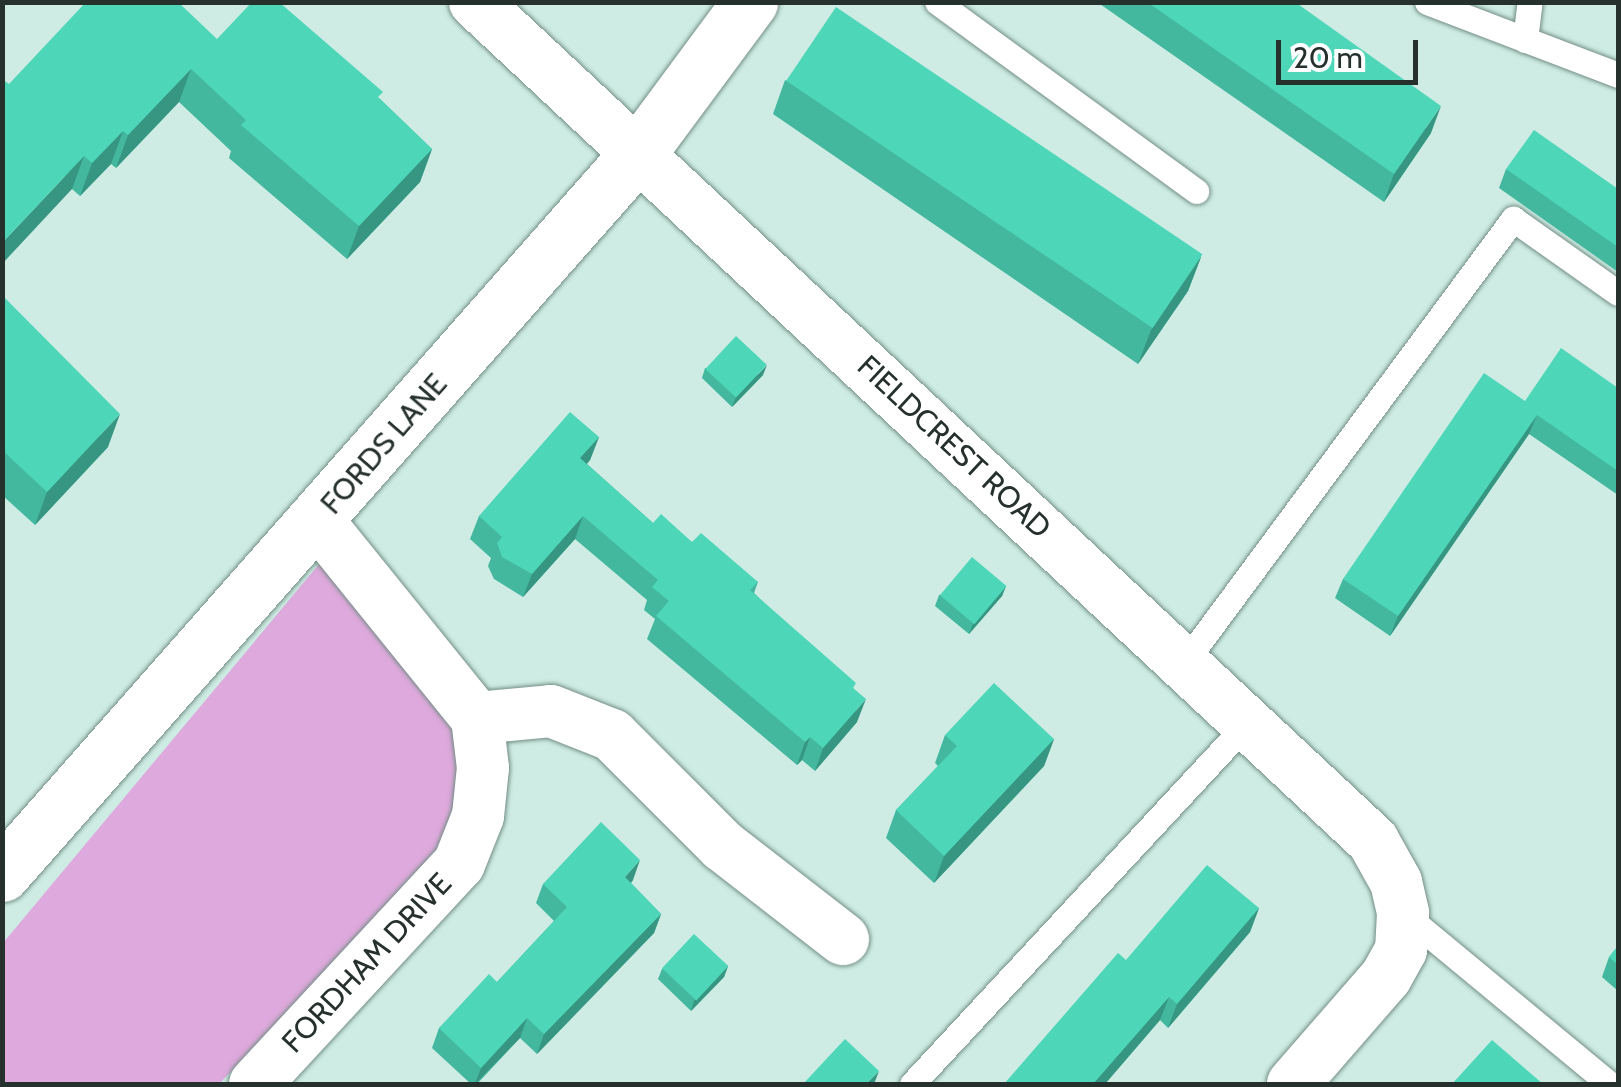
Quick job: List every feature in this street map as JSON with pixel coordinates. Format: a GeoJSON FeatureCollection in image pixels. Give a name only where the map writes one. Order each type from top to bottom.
{"type":"FeatureCollection","features":[{"type":"Feature","properties":{"kind":"street","name":"FIELDCREST ROAD"},"geometry":{"type":"LineString","coordinates":[[475,2],[1373,841],[1396,882],[1403,913]]}},
{"type":"Feature","properties":{"kind":"street","name":"FORDS LANE"},"geometry":{"type":"LineString","coordinates":[[2,874],[639,152],[750,2]]}},
{"type":"Feature","properties":{"kind":"street"},"geometry":{"type":"LineString","coordinates":[[317,520],[477,718],[551,712],[612,735],[723,846],[843,939]]}},
{"type":"Feature","properties":{"kind":"street","name":"FORDHAM DRIVE"},"geometry":{"type":"LineString","coordinates":[[255,1084],[459,864],[478,816],[484,768],[477,718]]}},
{"type":"Feature","properties":{"kind":"street"},"geometry":{"type":"LineString","coordinates":[[1293,1084],[1386,978],[1401,950],[1403,913]]}},
{"type":"Feature","properties":{"kind":"lane"},"geometry":{"type":"LineString","coordinates":[[936,2],[1196,192]]}},
{"type":"Feature","properties":{"kind":"lane"},"geometry":{"type":"LineString","coordinates":[[1426,2],[1618,75]]}},
{"type":"Feature","properties":{"kind":"lane"},"geometry":{"type":"LineString","coordinates":[[1524,40],[1530,2]]}},
{"type":"Feature","properties":{"kind":"lane"},"geometry":{"type":"LineString","coordinates":[[1184,663],[1514,219],[1618,293]]}},
{"type":"Feature","properties":{"kind":"lane"},"geometry":{"type":"LineString","coordinates":[[912,1084],[1248,722]]}},
{"type":"Feature","properties":{"kind":"lane"},"geometry":{"type":"LineString","coordinates":[[1403,913],[1610,1084]]}},
{"type":"Feature","properties":{"kind":"shaded area"},"geometry":{"type":"Polygon","coordinates":[[[330,551],[449,712],[467,774],[439,858],[219,1084],[3,1084],[3,943],[330,551]]]}},
{"type":"Feature","properties":{"kind":"building"},"geometry":{"type":"Polygon","coordinates":[[[86,2],[178,2],[217,39],[252,2],[279,2],[383,92],[378,97],[432,149],[359,226],[241,125],[246,120],[191,69],[128,135],[123,131],[92,163],[84,156],[2,243],[2,79],[9,84],[86,2]]]}},
{"type":"Feature","properties":{"kind":"building"},"geometry":{"type":"Polygon","coordinates":[[[1147,2],[1295,2],[1441,106],[1394,174],[1147,2]]]}},
{"type":"Feature","properties":{"kind":"building"},"geometry":{"type":"Polygon","coordinates":[[[836,7],[1202,254],[1153,328],[786,81],[836,7]]]}},
{"type":"Feature","properties":{"kind":"building"},"geometry":{"type":"Polygon","coordinates":[[[1534,130],[1618,189],[1618,247],[1506,169],[1534,130]]]}},
{"type":"Feature","properties":{"kind":"building"},"geometry":{"type":"Polygon","coordinates":[[[2,295],[120,414],[47,492],[2,450],[2,295]]]}},
{"type":"Feature","properties":{"kind":"building"},"geometry":{"type":"Polygon","coordinates":[[[736,336],[767,365],[736,398],[705,369],[736,336]]]}},
{"type":"Feature","properties":{"kind":"building"},"geometry":{"type":"Polygon","coordinates":[[[1561,348],[1618,388],[1618,471],[1537,415],[1398,616],[1343,579],[1484,373],[1525,401],[1561,348]]]}},
{"type":"Feature","properties":{"kind":"building"},"geometry":{"type":"Polygon","coordinates":[[[570,412],[599,437],[580,458],[653,523],[661,514],[692,542],[701,533],[758,582],[750,590],[856,683],[853,688],[866,699],[823,748],[810,737],[805,742],[656,616],[669,601],[652,587],[658,580],[583,516],[532,574],[502,557],[497,543],[502,537],[479,516],[570,412]]]}},
{"type":"Feature","properties":{"kind":"building"},"geometry":{"type":"Polygon","coordinates":[[[972,557],[1006,586],[974,624],[940,595],[972,557]]]}},
{"type":"Feature","properties":{"kind":"building"},"geometry":{"type":"Polygon","coordinates":[[[994,683],[1054,739],[944,856],[896,810],[957,746],[945,735],[994,683]]]}},
{"type":"Feature","properties":{"kind":"building"},"geometry":{"type":"Polygon","coordinates":[[[601,822],[640,860],[625,877],[661,914],[544,1034],[527,1018],[481,1068],[439,1028],[489,974],[497,982],[567,907],[543,884],[601,822]]]}},
{"type":"Feature","properties":{"kind":"building"},"geometry":{"type":"Polygon","coordinates":[[[1207,865],[1259,908],[1177,1004],[1169,997],[1093,1084],[1004,1084],[1118,953],[1126,960],[1207,865]]]}},
{"type":"Feature","properties":{"kind":"building"},"geometry":{"type":"Polygon","coordinates":[[[694,934],[728,966],[696,1000],[662,968],[694,934]]]}},
{"type":"Feature","properties":{"kind":"building"},"geometry":{"type":"Polygon","coordinates":[[[1618,946],[1618,965],[1609,957],[1618,946]]]}},
{"type":"Feature","properties":{"kind":"building"},"geometry":{"type":"Polygon","coordinates":[[[845,1039],[879,1071],[866,1084],[803,1084],[845,1039]]]}},
{"type":"Feature","properties":{"kind":"building"},"geometry":{"type":"Polygon","coordinates":[[[1492,1040],[1543,1084],[1452,1084],[1492,1040]]]}}]}
